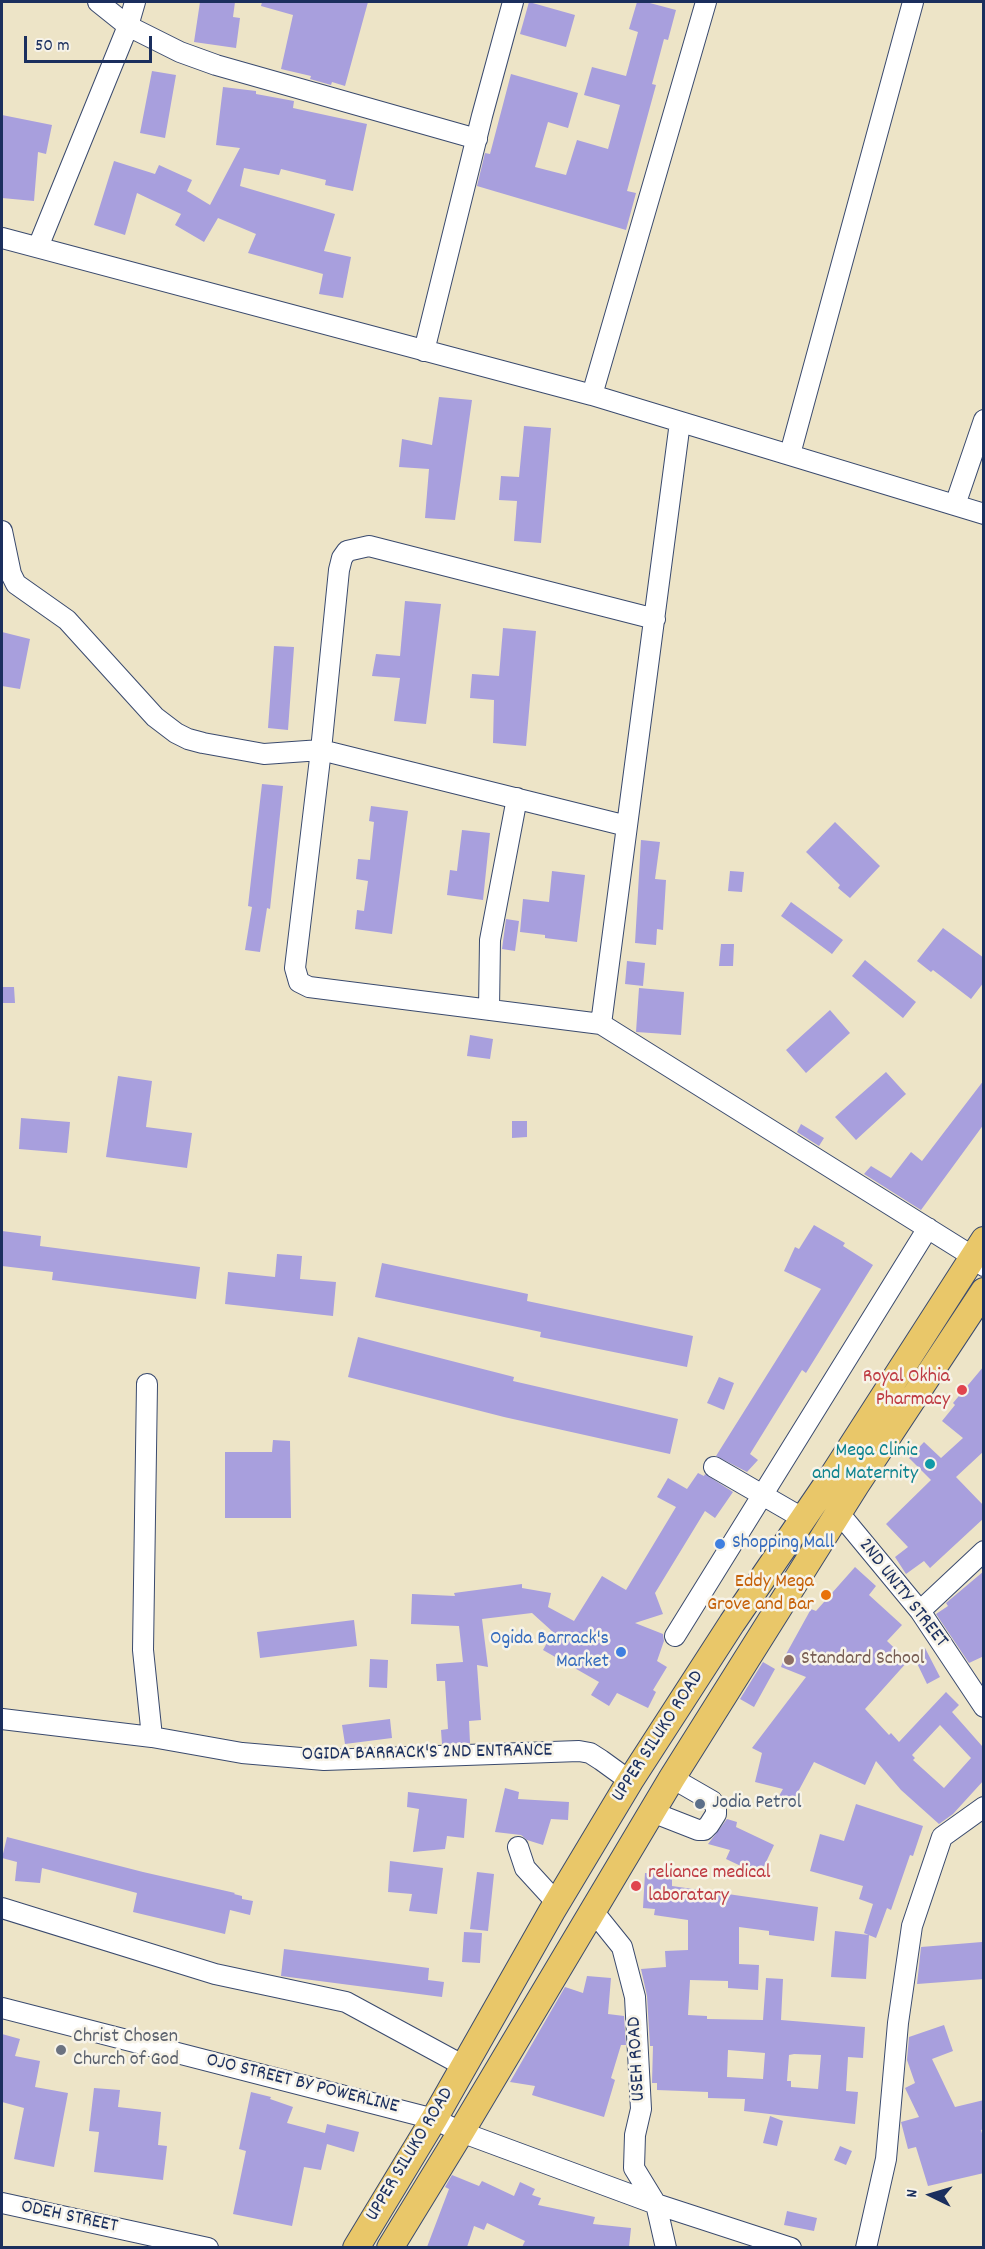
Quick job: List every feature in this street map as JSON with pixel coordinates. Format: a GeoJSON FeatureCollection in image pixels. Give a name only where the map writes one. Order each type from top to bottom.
{"type":"FeatureCollection","features":[{"type":"Feature","properties":{"kind":"main road","name":"UPPER SILUKO ROAD"},"geometry":{"type":"LineString","coordinates":[[356,2247],[434,2119],[557,1903],[630,1781],[732,1623],[980,1254]]}},
{"type":"Feature","properties":{"kind":"main road","name":"UPPER SILUKO ROAD"},"geometry":{"type":"LineString","coordinates":[[390,2247],[672,1778],[839,1513],[984,1291]]}},
{"type":"Feature","properties":{"kind":"street"},"geometry":{"type":"LineString","coordinates":[[98,2],[128,26],[180,52],[216,65],[477,138]]}},
{"type":"Feature","properties":{"kind":"street"},"geometry":{"type":"LineString","coordinates":[[38,247],[128,26],[135,2]]}},
{"type":"Feature","properties":{"kind":"street"},"geometry":{"type":"LineString","coordinates":[[424,351],[513,2]]}},
{"type":"Feature","properties":{"kind":"street"},"geometry":{"type":"LineString","coordinates":[[592,394],[706,2]]}},
{"type":"Feature","properties":{"kind":"street"},"geometry":{"type":"LineString","coordinates":[[790,454],[913,2]]}},
{"type":"Feature","properties":{"kind":"street"},"geometry":{"type":"LineString","coordinates":[[2,238],[592,394],[984,514]]}},
{"type":"Feature","properties":{"kind":"street"},"geometry":{"type":"LineString","coordinates":[[955,505],[984,420]]}},
{"type":"Feature","properties":{"kind":"street"},"geometry":{"type":"LineString","coordinates":[[602,1024],[680,422]]}},
{"type":"Feature","properties":{"kind":"street"},"geometry":{"type":"LineString","coordinates":[[2,531],[11,574],[16,584],[67,620],[155,717],[176,733],[203,743],[254,753],[321,750],[627,826]]}},
{"type":"Feature","properties":{"kind":"street"},"geometry":{"type":"LineString","coordinates":[[654,619],[369,546],[346,551],[339,570],[321,750],[295,968],[299,982],[309,987],[602,1024],[928,1228],[980,1254]]}},
{"type":"Feature","properties":{"kind":"street"},"geometry":{"type":"LineString","coordinates":[[489,1010],[490,940],[518,798]]}},
{"type":"Feature","properties":{"kind":"street"},"geometry":{"type":"LineString","coordinates":[[675,1636],[928,1228]]}},
{"type":"Feature","properties":{"kind":"street"},"geometry":{"type":"LineString","coordinates":[[147,1384],[143,1650],[152,1737]]}},
{"type":"Feature","properties":{"kind":"street"},"geometry":{"type":"LineString","coordinates":[[714,1467],[804,1519]]}},
{"type":"Feature","properties":{"kind":"street","name":"2ND UNITY STREET"},"geometry":{"type":"LineString","coordinates":[[839,1513],[920,1611],[984,1707]]}},
{"type":"Feature","properties":{"kind":"street"},"geometry":{"type":"LineString","coordinates":[[920,1611],[984,1551]]}},
{"type":"Feature","properties":{"kind":"street","name":"OGIDA BARRACK'S 2ND ENTRANCE"},"geometry":{"type":"LineString","coordinates":[[2,1719],[152,1737],[242,1753],[324,1760],[579,1751],[601,1760],[630,1781]]}},
{"type":"Feature","properties":{"kind":"street"},"geometry":{"type":"LineString","coordinates":[[652,1812],[698,1830],[705,1830],[710,1825],[716,1814],[716,1807],[712,1801],[672,1778]]}},
{"type":"Feature","properties":{"kind":"street"},"geometry":{"type":"LineString","coordinates":[[866,2247],[886,2159],[898,2023],[912,1926],[942,1837],[984,1807]]}},
{"type":"Feature","properties":{"kind":"street"},"geometry":{"type":"LineString","coordinates":[[518,1847],[525,1868],[557,1903]]}},
{"type":"Feature","properties":{"kind":"street"},"geometry":{"type":"LineString","coordinates":[[2,1908],[215,1974],[346,2002],[464,2066]]}},
{"type":"Feature","properties":{"kind":"street","name":"USEH ROAD"},"geometry":{"type":"LineString","coordinates":[[593,1911],[622,1947],[635,1997],[641,2109],[635,2135],[634,2168],[656,2204],[666,2247]]}},
{"type":"Feature","properties":{"kind":"street","name":"OJO STREET BY POWERLINE"},"geometry":{"type":"LineString","coordinates":[[2,2008],[434,2119],[461,2132],[656,2204],[791,2247]]}},
{"type":"Feature","properties":{"kind":"street","name":"ODEH STREET"},"geometry":{"type":"LineString","coordinates":[[2,2203],[208,2247]]}},
{"type":"Feature","properties":{"kind":"building"},"geometry":{"type":"Polygon","coordinates":[[[200,2],[235,2],[233,17],[240,18],[236,48],[194,42],[200,2]]]}},
{"type":"Feature","properties":{"kind":"building"},"geometry":{"type":"Polygon","coordinates":[[[262,2],[368,2],[345,86],[332,82],[331,85],[310,79],[311,76],[281,69],[293,15],[261,6],[262,2]]]}},
{"type":"Feature","properties":{"kind":"building"},"geometry":{"type":"Polygon","coordinates":[[[529,2],[575,15],[566,47],[520,34],[529,2]]]}},
{"type":"Feature","properties":{"kind":"building"},"geometry":{"type":"Polygon","coordinates":[[[637,2],[646,2],[676,10],[668,40],[664,39],[652,84],[656,85],[627,191],[636,193],[626,230],[477,186],[485,153],[490,154],[511,74],[578,93],[568,128],[548,122],[535,167],[566,175],[577,140],[608,149],[620,105],[584,95],[592,67],[626,76],[638,32],[629,29],[637,2]]]}},
{"type":"Feature","properties":{"kind":"building"},"geometry":{"type":"Polygon","coordinates":[[[152,71],[176,75],[165,138],[140,133],[152,71]]]}},
{"type":"Feature","properties":{"kind":"building"},"geometry":{"type":"Polygon","coordinates":[[[223,87],[256,91],[256,94],[294,101],[293,108],[367,124],[353,191],[325,185],[326,180],[281,169],[279,175],[244,168],[240,186],[335,214],[324,251],[351,257],[343,298],[319,294],[323,274],[248,253],[256,234],[218,218],[204,242],[175,225],[181,214],[137,193],[125,235],[94,225],[114,161],[155,174],[159,165],[192,180],[187,191],[210,205],[240,148],[216,145],[223,87]]]}},
{"type":"Feature","properties":{"kind":"building"},"geometry":{"type":"Polygon","coordinates":[[[2,115],[52,125],[46,154],[38,152],[34,201],[2,198],[2,115]]]}},
{"type":"Feature","properties":{"kind":"building"},"geometry":{"type":"Polygon","coordinates":[[[439,397],[472,400],[455,520],[425,518],[429,469],[399,467],[402,439],[432,445],[439,397]]]}},
{"type":"Feature","properties":{"kind":"building"},"geometry":{"type":"Polygon","coordinates":[[[524,426],[551,428],[541,543],[514,541],[517,501],[499,500],[501,476],[519,477],[524,426]]]}},
{"type":"Feature","properties":{"kind":"building"},"geometry":{"type":"Polygon","coordinates":[[[405,601],[441,604],[426,724],[394,721],[400,678],[372,676],[376,654],[400,656],[405,601]]]}},
{"type":"Feature","properties":{"kind":"building"},"geometry":{"type":"Polygon","coordinates":[[[503,628],[536,631],[526,746],[493,743],[494,700],[470,698],[472,674],[499,676],[503,628]]]}},
{"type":"Feature","properties":{"kind":"building"},"geometry":{"type":"Polygon","coordinates":[[[2,632],[30,639],[20,689],[2,686],[2,632]]]}},
{"type":"Feature","properties":{"kind":"building"},"geometry":{"type":"Polygon","coordinates":[[[274,646],[294,647],[288,730],[268,728],[274,646]]]}},
{"type":"Feature","properties":{"kind":"building"},"geometry":{"type":"Polygon","coordinates":[[[262,784],[283,786],[270,909],[267,908],[260,952],[245,950],[252,907],[248,906],[262,784]]]}},
{"type":"Feature","properties":{"kind":"building"},"geometry":{"type":"Polygon","coordinates":[[[371,806],[408,811],[392,934],[355,929],[357,910],[364,911],[368,881],[356,879],[358,859],[370,860],[374,822],[369,821],[371,806]]]}},
{"type":"Feature","properties":{"kind":"building"},"geometry":{"type":"Polygon","coordinates":[[[835,822],[880,866],[850,898],[806,852],[835,822]]]}},
{"type":"Feature","properties":{"kind":"building"},"geometry":{"type":"Polygon","coordinates":[[[462,830],[490,833],[483,900],[447,895],[450,870],[457,871],[462,830]]]}},
{"type":"Feature","properties":{"kind":"building"},"geometry":{"type":"Polygon","coordinates":[[[641,840],[660,842],[655,879],[666,880],[663,930],[657,929],[656,945],[635,943],[641,840]]]}},
{"type":"Feature","properties":{"kind":"building"},"geometry":{"type":"Polygon","coordinates":[[[552,871],[585,875],[577,942],[520,932],[523,899],[549,902],[552,871]]]}},
{"type":"Feature","properties":{"kind":"building"},"geometry":{"type":"Polygon","coordinates":[[[730,871],[744,872],[742,892],[728,891],[730,871]]]}},
{"type":"Feature","properties":{"kind":"building"},"geometry":{"type":"Polygon","coordinates":[[[791,902],[843,940],[832,954],[781,916],[791,902]]]}},
{"type":"Feature","properties":{"kind":"building"},"geometry":{"type":"Polygon","coordinates":[[[506,919],[519,921],[515,951],[502,949],[506,919]]]}},
{"type":"Feature","properties":{"kind":"building"},"geometry":{"type":"Polygon","coordinates":[[[943,928],[984,958],[984,982],[971,999],[933,970],[931,972],[917,961],[943,928]]]}},
{"type":"Feature","properties":{"kind":"building"},"geometry":{"type":"Polygon","coordinates":[[[721,944],[734,944],[733,966],[719,966],[721,944]]]}},
{"type":"Feature","properties":{"kind":"building"},"geometry":{"type":"Polygon","coordinates":[[[865,960],[916,1002],[903,1018],[852,976],[865,960]]]}},
{"type":"Feature","properties":{"kind":"building"},"geometry":{"type":"Polygon","coordinates":[[[627,961],[645,963],[643,986],[625,984],[627,961]]]}},
{"type":"Feature","properties":{"kind":"building"},"geometry":{"type":"Polygon","coordinates":[[[2,987],[14,987],[15,1003],[2,1003],[2,987]]]}},
{"type":"Feature","properties":{"kind":"building"},"geometry":{"type":"Polygon","coordinates":[[[639,988],[684,992],[681,1035],[636,1032],[639,988]]]}},
{"type":"Feature","properties":{"kind":"building"},"geometry":{"type":"Polygon","coordinates":[[[830,1010],[850,1033],[806,1073],[786,1050],[830,1010]]]}},
{"type":"Feature","properties":{"kind":"building"},"geometry":{"type":"Polygon","coordinates":[[[470,1035],[493,1039],[490,1059],[467,1056],[470,1035]]]}},
{"type":"Feature","properties":{"kind":"building"},"geometry":{"type":"Polygon","coordinates":[[[886,1072],[906,1094],[856,1140],[835,1117],[886,1072]]]}},
{"type":"Feature","properties":{"kind":"building"},"geometry":{"type":"Polygon","coordinates":[[[118,1076],[152,1081],[146,1127],[192,1133],[187,1168],[106,1157],[118,1076]]]}},
{"type":"Feature","properties":{"kind":"building"},"geometry":{"type":"Polygon","coordinates":[[[984,1080],[984,1124],[921,1210],[864,1174],[871,1166],[891,1178],[911,1152],[922,1161],[984,1080]]]}},
{"type":"Feature","properties":{"kind":"building"},"geometry":{"type":"Polygon","coordinates":[[[21,1118],[70,1122],[67,1153],[19,1149],[21,1118]]]}},
{"type":"Feature","properties":{"kind":"building"},"geometry":{"type":"Polygon","coordinates":[[[512,1121],[527,1121],[527,1137],[512,1138],[512,1121]]]}},
{"type":"Feature","properties":{"kind":"building"},"geometry":{"type":"Polygon","coordinates":[[[801,1124],[824,1138],[819,1146],[797,1132],[801,1124]]]}},
{"type":"Feature","properties":{"kind":"building"},"geometry":{"type":"Polygon","coordinates":[[[814,1225],[845,1243],[843,1246],[873,1265],[806,1373],[802,1370],[750,1454],[758,1460],[747,1472],[716,1456],[821,1289],[784,1271],[795,1247],[799,1249],[814,1225]]]}},
{"type":"Feature","properties":{"kind":"building"},"geometry":{"type":"Polygon","coordinates":[[[2,1231],[41,1236],[40,1246],[200,1267],[196,1299],[52,1280],[53,1272],[2,1266],[2,1231]]]}},
{"type":"Feature","properties":{"kind":"building"},"geometry":{"type":"Polygon","coordinates":[[[277,1254],[302,1256],[300,1279],[336,1282],[333,1316],[225,1304],[228,1272],[275,1277],[277,1254]]]}},
{"type":"Feature","properties":{"kind":"building"},"geometry":{"type":"Polygon","coordinates":[[[382,1263],[528,1294],[527,1301],[693,1336],[687,1367],[540,1337],[541,1332],[375,1297],[382,1263]]]}},
{"type":"Feature","properties":{"kind":"building"},"geometry":{"type":"Polygon","coordinates":[[[358,1337],[514,1377],[513,1381],[678,1419],[670,1454],[504,1417],[348,1377],[358,1337]]]}},
{"type":"Feature","properties":{"kind":"building"},"geometry":{"type":"Polygon","coordinates":[[[984,1366],[984,1451],[956,1477],[984,1506],[984,1518],[930,1568],[924,1561],[906,1574],[895,1557],[908,1547],[886,1524],[931,1480],[909,1458],[924,1442],[941,1458],[963,1438],[942,1421],[955,1405],[953,1403],[984,1366]]]}},
{"type":"Feature","properties":{"kind":"building"},"geometry":{"type":"Polygon","coordinates":[[[719,1377],[734,1383],[724,1410],[707,1403],[719,1377]]]}},
{"type":"Feature","properties":{"kind":"building"},"geometry":{"type":"Polygon","coordinates":[[[273,1440],[290,1441],[291,1518],[225,1518],[225,1452],[272,1452],[273,1440]]]}},
{"type":"Feature","properties":{"kind":"building"},"geometry":{"type":"Polygon","coordinates":[[[698,1473],[704,1476],[705,1474],[733,1492],[715,1518],[705,1511],[655,1593],[663,1614],[635,1623],[663,1634],[664,1641],[657,1661],[667,1667],[653,1690],[656,1692],[648,1708],[617,1693],[609,1706],[591,1695],[599,1682],[543,1650],[553,1632],[532,1613],[482,1619],[488,1667],[477,1665],[481,1720],[469,1721],[470,1743],[442,1744],[441,1730],[448,1729],[445,1681],[437,1681],[436,1664],[463,1662],[459,1626],[411,1624],[412,1594],[455,1596],[454,1593],[522,1584],[522,1588],[551,1593],[548,1607],[574,1621],[602,1576],[626,1590],[676,1507],[657,1497],[668,1478],[687,1489],[698,1473]]]}},
{"type":"Feature","properties":{"kind":"building"},"geometry":{"type":"Polygon","coordinates":[[[855,1567],[876,1586],[869,1595],[902,1625],[887,1641],[908,1661],[865,1709],[889,1735],[891,1733],[899,1742],[946,1692],[959,1705],[952,1712],[982,1746],[984,1744],[984,1780],[953,1814],[939,1824],[901,1790],[876,1761],[865,1785],[814,1762],[792,1803],[779,1796],[783,1789],[755,1782],[762,1753],[752,1748],[806,1677],[781,1667],[811,1609],[816,1611],[855,1567]],[[940,1725],[912,1755],[915,1758],[913,1760],[944,1788],[971,1758],[940,1725]]]}},
{"type":"Feature","properties":{"kind":"building"},"geometry":{"type":"Polygon","coordinates":[[[984,1571],[984,1656],[969,1663],[936,1614],[948,1606],[946,1603],[984,1571]]]}},
{"type":"Feature","properties":{"kind":"building"},"geometry":{"type":"Polygon","coordinates":[[[354,1620],[357,1646],[260,1658],[257,1632],[354,1620]]]}},
{"type":"Feature","properties":{"kind":"building"},"geometry":{"type":"Polygon","coordinates":[[[925,1648],[940,1677],[927,1684],[913,1655],[925,1648]]]}},
{"type":"Feature","properties":{"kind":"building"},"geometry":{"type":"Polygon","coordinates":[[[370,1659],[388,1660],[387,1688],[369,1687],[370,1659]]]}},
{"type":"Feature","properties":{"kind":"building"},"geometry":{"type":"Polygon","coordinates":[[[763,1662],[775,1669],[754,1707],[740,1699],[763,1662]]]}},
{"type":"Feature","properties":{"kind":"building"},"geometry":{"type":"Polygon","coordinates":[[[390,1719],[392,1738],[345,1744],[342,1725],[390,1719]]]}},
{"type":"Feature","properties":{"kind":"building"},"geometry":{"type":"Polygon","coordinates":[[[505,1788],[519,1792],[518,1799],[569,1802],[568,1820],[551,1819],[543,1845],[527,1840],[521,1835],[495,1832],[505,1788]]]}},
{"type":"Feature","properties":{"kind":"building"},"geometry":{"type":"Polygon","coordinates":[[[408,1792],[467,1799],[464,1838],[447,1836],[445,1849],[413,1852],[419,1809],[407,1807],[408,1792]]]}},
{"type":"Feature","properties":{"kind":"building"},"geometry":{"type":"Polygon","coordinates":[[[856,1804],[923,1826],[913,1856],[910,1855],[891,1910],[887,1908],[876,1938],[864,1933],[873,1904],[859,1899],[863,1886],[810,1871],[820,1834],[844,1841],[856,1804]]]}},
{"type":"Feature","properties":{"kind":"building"},"geometry":{"type":"Polygon","coordinates":[[[727,1819],[737,1822],[736,1827],[774,1845],[760,1875],[726,1859],[730,1850],[708,1844],[727,1819]]]}},
{"type":"Feature","properties":{"kind":"building"},"geometry":{"type":"Polygon","coordinates":[[[7,1837],[235,1893],[242,1896],[242,1899],[253,1901],[250,1915],[230,1910],[225,1934],[133,1912],[137,1893],[42,1868],[40,1883],[15,1881],[17,1862],[2,1858],[7,1837]]]}},
{"type":"Feature","properties":{"kind":"building"},"geometry":{"type":"Polygon","coordinates":[[[390,1861],[443,1868],[437,1914],[409,1911],[412,1894],[388,1892],[390,1861]]]}},
{"type":"Feature","properties":{"kind":"building"},"geometry":{"type":"Polygon","coordinates":[[[477,1872],[494,1874],[488,1931],[470,1929],[477,1872]]]}},
{"type":"Feature","properties":{"kind":"building"},"geometry":{"type":"Polygon","coordinates":[[[645,1873],[672,1874],[672,1886],[818,1907],[814,1941],[769,1935],[769,1931],[739,1927],[739,1964],[759,1965],[758,1990],[728,1988],[728,1981],[690,1980],[688,2015],[707,2016],[707,2019],[763,2020],[766,1978],[783,1979],[781,2020],[865,2027],[863,2058],[848,2057],[846,2091],[858,2092],[855,2124],[744,2111],[745,2099],[708,2098],[708,2092],[657,2090],[657,2083],[652,2083],[653,2046],[650,2046],[647,1996],[641,1969],[666,1967],[665,1951],[688,1950],[688,1920],[654,1915],[655,1909],[643,1908],[645,1873]],[[728,2050],[727,2077],[763,2079],[765,2053],[728,2050]],[[789,2055],[787,2081],[791,2081],[791,2087],[818,2089],[821,2055],[789,2055]]]}},
{"type":"Feature","properties":{"kind":"building"},"geometry":{"type":"Polygon","coordinates":[[[835,1931],[869,1935],[866,1979],[831,1977],[835,1931]]]}},
{"type":"Feature","properties":{"kind":"building"},"geometry":{"type":"Polygon","coordinates":[[[464,1932],[482,1933],[480,1963],[462,1962],[464,1932]]]}},
{"type":"Feature","properties":{"kind":"building"},"geometry":{"type":"Polygon","coordinates":[[[982,1942],[984,1979],[917,1984],[921,1947],[982,1942]]]}},
{"type":"Feature","properties":{"kind":"building"},"geometry":{"type":"Polygon","coordinates":[[[284,1949],[429,1968],[428,1980],[444,1982],[442,1997],[281,1976],[284,1949]]]}},
{"type":"Feature","properties":{"kind":"building"},"geometry":{"type":"Polygon","coordinates":[[[587,1976],[611,1978],[608,2014],[624,2016],[626,2045],[621,2045],[611,2078],[615,2080],[604,2117],[532,2095],[535,2086],[510,2082],[565,1987],[583,1993],[587,1976]]]}},
{"type":"Feature","properties":{"kind":"building"},"geometry":{"type":"Polygon","coordinates":[[[944,2025],[953,2051],[932,2059],[955,2107],[984,2100],[984,2129],[981,2130],[984,2141],[984,2173],[928,2186],[916,2147],[908,2149],[901,2122],[919,2117],[905,2088],[915,2083],[907,2060],[909,2037],[944,2025]]]}},
{"type":"Feature","properties":{"kind":"building"},"geometry":{"type":"Polygon","coordinates":[[[2,2034],[20,2039],[15,2056],[40,2061],[35,2087],[68,2093],[54,2167],[14,2159],[24,2108],[2,2102],[2,2034]]]}},
{"type":"Feature","properties":{"kind":"building"},"geometry":{"type":"Polygon","coordinates":[[[94,2088],[120,2090],[118,2107],[161,2112],[158,2145],[167,2146],[163,2180],[94,2172],[99,2132],[89,2131],[94,2088]]]}},
{"type":"Feature","properties":{"kind":"building"},"geometry":{"type":"Polygon","coordinates":[[[251,2092],[271,2097],[270,2099],[293,2107],[287,2123],[325,2133],[327,2124],[359,2132],[354,2152],[327,2144],[321,2170],[304,2167],[292,2226],[233,2214],[246,2151],[239,2149],[251,2092]]]}},
{"type":"Feature","properties":{"kind":"building"},"geometry":{"type":"Polygon","coordinates":[[[770,2116],[783,2121],[777,2146],[763,2143],[770,2116]]]}},
{"type":"Feature","properties":{"kind":"building"},"geometry":{"type":"Polygon","coordinates":[[[840,2146],[852,2151],[846,2165],[834,2160],[840,2146]]]}},
{"type":"Feature","properties":{"kind":"building"},"geometry":{"type":"Polygon","coordinates":[[[452,2175],[479,2186],[482,2181],[514,2196],[520,2182],[535,2189],[532,2195],[541,2198],[538,2205],[595,2217],[593,2224],[631,2228],[629,2247],[522,2247],[525,2241],[487,2223],[484,2230],[474,2226],[467,2247],[427,2247],[449,2189],[445,2187],[452,2175]]]}},
{"type":"Feature","properties":{"kind":"building"},"geometry":{"type":"Polygon","coordinates":[[[787,2211],[817,2218],[814,2231],[784,2225],[787,2211]]]}},
{"type":"Feature","properties":{"kind":"place","name":"Royal Okhia Pharmacy"},"geometry":{"type":"Point","coordinates":[962,1390]}},
{"type":"Feature","properties":{"kind":"place","name":"Mega Clinic and Maternity"},"geometry":{"type":"Point","coordinates":[930,1464]}},
{"type":"Feature","properties":{"kind":"place","name":"Shopping Mall"},"geometry":{"type":"Point","coordinates":[720,1544]}},
{"type":"Feature","properties":{"kind":"place","name":"Eddy Mega Grove and Bar"},"geometry":{"type":"Point","coordinates":[826,1595]}},
{"type":"Feature","properties":{"kind":"place","name":"Ogida Barrack's Market"},"geometry":{"type":"Point","coordinates":[621,1652]}},
{"type":"Feature","properties":{"kind":"place","name":"Standard School"},"geometry":{"type":"Point","coordinates":[789,1660]}},
{"type":"Feature","properties":{"kind":"place","name":"Jodia Petrol"},"geometry":{"type":"Point","coordinates":[700,1804]}},
{"type":"Feature","properties":{"kind":"place","name":"reliance medical laboratary"},"geometry":{"type":"Point","coordinates":[636,1886]}},
{"type":"Feature","properties":{"kind":"place","name":"Christ Chosen Church of God"},"geometry":{"type":"Point","coordinates":[61,2050]}}]}
